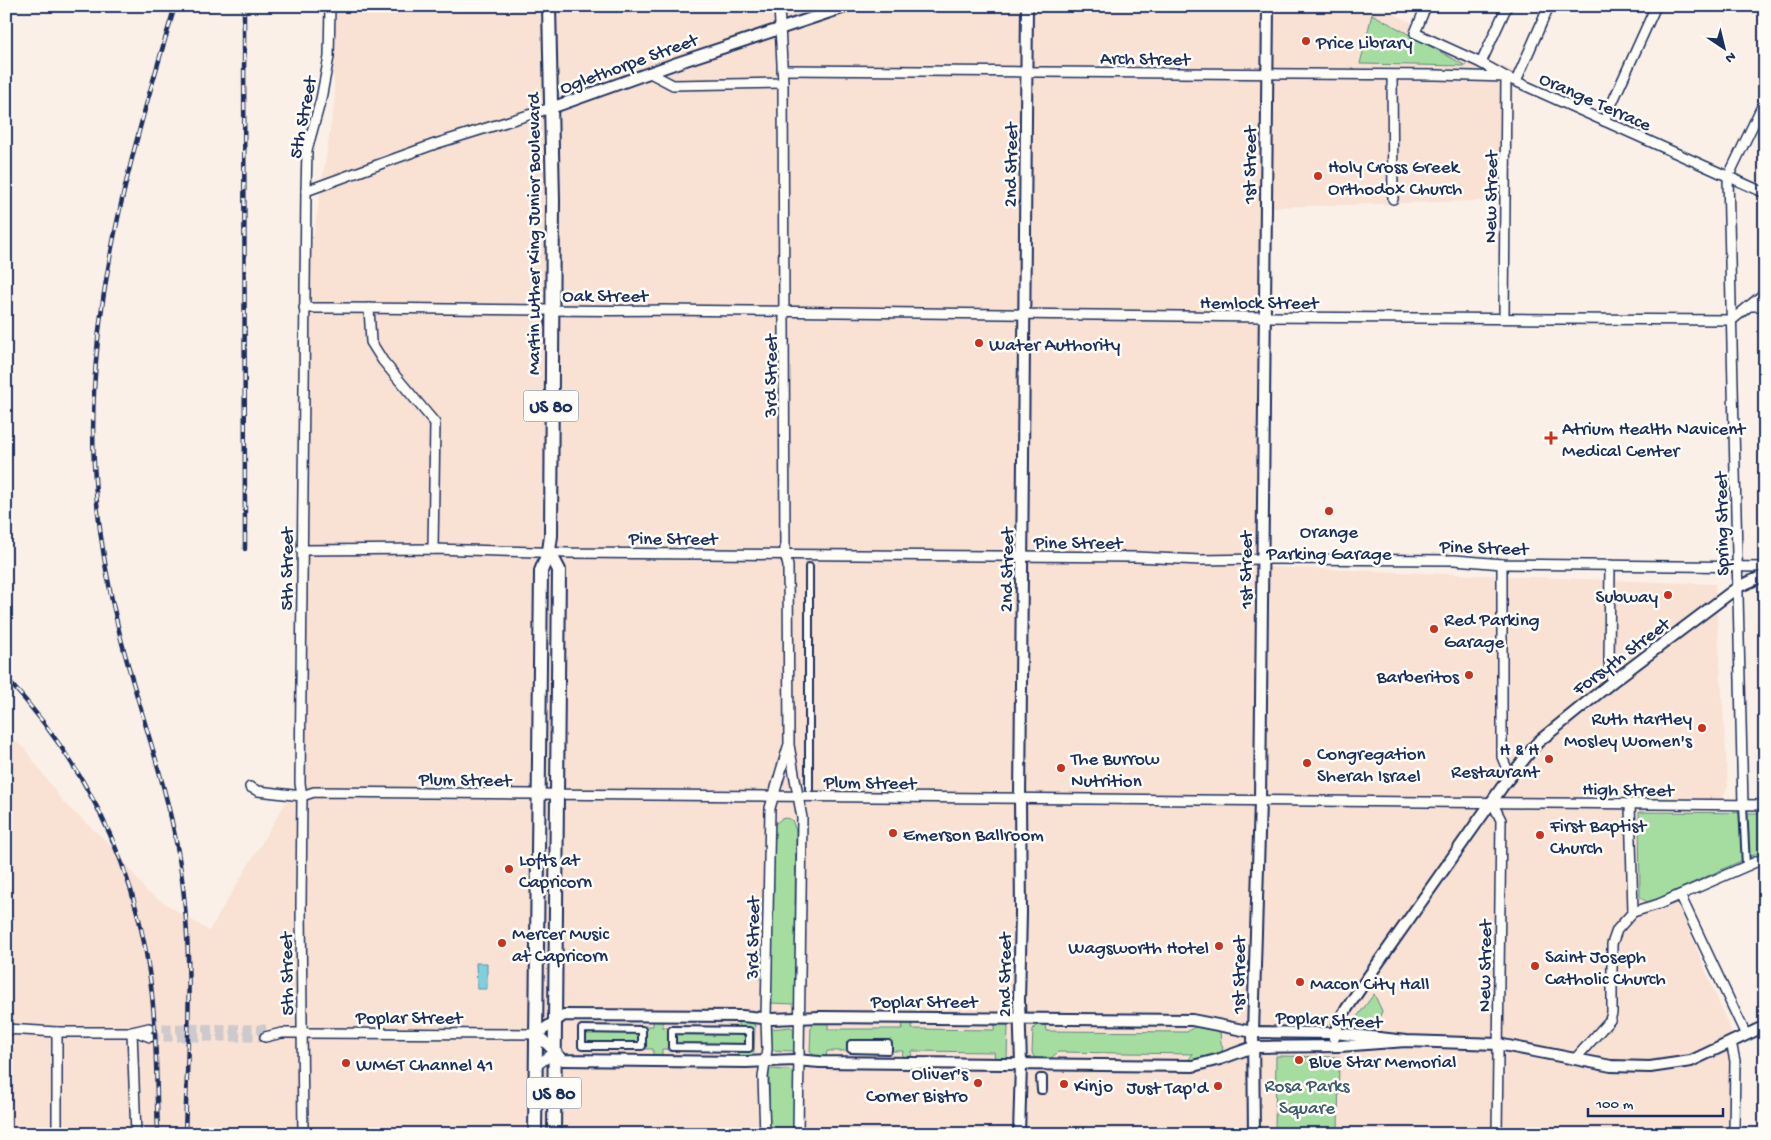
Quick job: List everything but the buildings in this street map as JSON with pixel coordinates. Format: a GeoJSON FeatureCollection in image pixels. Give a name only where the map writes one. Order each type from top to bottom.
{"type":"FeatureCollection","features":[{"type":"Feature","properties":{"kind":"main road","name":"Martin Luther King Junior Boulevard"},"geometry":{"type":"LineString","coordinates":[[535,1134],[541,571],[549,551],[551,536],[553,200],[549,6]]}},
{"type":"Feature","properties":{"kind":"main road","name":"Martin Luther King Junior Boulevard"},"geometry":{"type":"LineString","coordinates":[[549,551],[559,570],[554,1134]]}},
{"type":"Feature","properties":{"kind":"street","name":"5th Street"},"geometry":{"type":"LineString","coordinates":[[303,1134],[302,796],[300,783],[306,191],[307,150],[321,99],[329,57],[330,6]]}},
{"type":"Feature","properties":{"kind":"street","name":"3rd Street"},"geometry":{"type":"LineString","coordinates":[[779,6],[783,84],[785,554],[788,566],[789,745],[802,818],[798,1134]]}},
{"type":"Feature","properties":{"kind":"street","name":"Oglethorpe Street"},"geometry":{"type":"LineString","coordinates":[[306,191],[435,144],[551,108],[723,47],[848,6]]}},
{"type":"Feature","properties":{"kind":"street","name":"2nd Street"},"geometry":{"type":"LineString","coordinates":[[1019,1134],[1021,1064],[1019,1000],[1021,913],[1020,799],[1028,73],[1027,6]]}},
{"type":"Feature","properties":{"kind":"street","name":"1st Street"},"geometry":{"type":"LineString","coordinates":[[1254,1133],[1253,1032],[1260,801],[1268,6]]}},
{"type":"Feature","properties":{"kind":"street","name":"Orange Terrace"},"geometry":{"type":"LineString","coordinates":[[1426,6],[1415,33],[1481,63],[1506,77],[1765,193]]}},
{"type":"Feature","properties":{"kind":"street"},"geometry":{"type":"LineString","coordinates":[[1481,63],[1506,6]]}},
{"type":"Feature","properties":{"kind":"street"},"geometry":{"type":"LineString","coordinates":[[1516,81],[1548,6]]}},
{"type":"Feature","properties":{"kind":"street"},"geometry":{"type":"LineString","coordinates":[[1604,121],[1656,6]]}},
{"type":"Feature","properties":{"kind":"street","name":"Arch Street"},"geometry":{"type":"LineString","coordinates":[[782,70],[1506,77]]}},
{"type":"Feature","properties":{"kind":"street"},"geometry":{"type":"LineString","coordinates":[[650,73],[673,84],[783,84]]}},
{"type":"Feature","properties":{"kind":"street"},"geometry":{"type":"LineString","coordinates":[[1392,76],[1393,199]]}},
{"type":"Feature","properties":{"kind":"street","name":"New Street"},"geometry":{"type":"LineString","coordinates":[[1504,318],[1506,77]]}},
{"type":"Feature","properties":{"kind":"street","name":"Spring Street"},"geometry":{"type":"LineString","coordinates":[[1746,866],[1728,176],[1765,100]]}},
{"type":"Feature","properties":{"kind":"street"},"geometry":{"type":"LineString","coordinates":[[1732,320],[1765,293]]}},
{"type":"Feature","properties":{"kind":"street"},"geometry":{"type":"LineString","coordinates":[[1749,306],[1765,306]]}},
{"type":"Feature","properties":{"kind":"street","name":"Oak Street"},"geometry":{"type":"LineString","coordinates":[[304,308],[785,311]]}},
{"type":"Feature","properties":{"kind":"street"},"geometry":{"type":"LineString","coordinates":[[369,308],[371,342],[383,361],[435,423],[433,549]]}},
{"type":"Feature","properties":{"kind":"street","name":"Hemlock Street"},"geometry":{"type":"LineString","coordinates":[[785,311],[1732,320]]}},
{"type":"Feature","properties":{"kind":"street","name":"Pine Street"},"geometry":{"type":"LineString","coordinates":[[301,550],[433,549],[1136,557],[1201,560],[1454,560],[1502,564],[1738,566],[1765,568]]}},
{"type":"Feature","properties":{"kind":"street"},"geometry":{"type":"LineString","coordinates":[[1502,564],[1502,757],[1510,776]]}},
{"type":"Feature","properties":{"kind":"street"},"geometry":{"type":"LineString","coordinates":[[1610,565],[1609,662],[1612,682]]}},
{"type":"Feature","properties":{"kind":"street"},"geometry":{"type":"LineString","coordinates":[[809,567],[809,789]]}},
{"type":"Feature","properties":{"kind":"street","name":"Forsyth Street"},"geometry":{"type":"LineString","coordinates":[[1332,1046],[1340,1020],[1364,983],[1510,776],[1538,742],[1612,682],[1738,587],[1765,575]]}},
{"type":"Feature","properties":{"kind":"street","name":"3rd Street"},"geometry":{"type":"LineString","coordinates":[[765,1134],[763,1077],[767,1049],[770,808],[789,745]]}},
{"type":"Feature","properties":{"kind":"street","name":"Plum Street"},"geometry":{"type":"LineString","coordinates":[[250,787],[258,791],[302,796],[314,792],[1492,802]]}},
{"type":"Feature","properties":{"kind":"street","name":"New Street"},"geometry":{"type":"LineString","coordinates":[[1492,802],[1501,820],[1497,1134]]}},
{"type":"Feature","properties":{"kind":"street","name":"High Street"},"geometry":{"type":"LineString","coordinates":[[1492,802],[1765,805]]}},
{"type":"Feature","properties":{"kind":"street"},"geometry":{"type":"LineString","coordinates":[[1630,805],[1633,912]]}},
{"type":"Feature","properties":{"kind":"street"},"geometry":{"type":"LineString","coordinates":[[1575,1059],[1610,1020],[1612,1002],[1612,944],[1617,930],[1633,912],[1765,858]]}},
{"type":"Feature","properties":{"kind":"street"},"geometry":{"type":"LineString","coordinates":[[1680,894],[1746,1035]]}},
{"type":"Feature","properties":{"kind":"street","name":"Poplar Street"},"geometry":{"type":"LineString","coordinates":[[266,1033],[537,1034],[564,1014],[742,1016],[766,1018],[820,1016],[1192,1020],[1253,1032],[1335,1033],[1406,1040],[1498,1044],[1611,1066],[1650,1067],[1674,1065],[1690,1061],[1765,1026]]}},
{"type":"Feature","properties":{"kind":"street"},"geometry":{"type":"LineString","coordinates":[[6,1029],[57,1032],[149,1033]]}},
{"type":"Feature","properties":{"kind":"street"},"geometry":{"type":"LineString","coordinates":[[582,1029],[642,1030],[642,1046],[581,1045],[582,1029]]}},
{"type":"Feature","properties":{"kind":"street"},"geometry":{"type":"LineString","coordinates":[[672,1030],[749,1031],[749,1048],[672,1047],[672,1030]]}},
{"type":"Feature","properties":{"kind":"street"},"geometry":{"type":"LineString","coordinates":[[56,1134],[57,1032]]}},
{"type":"Feature","properties":{"kind":"street"},"geometry":{"type":"LineString","coordinates":[[134,1032],[136,1134]]}},
{"type":"Feature","properties":{"kind":"street","name":"Poplar Street"},"geometry":{"type":"LineString","coordinates":[[537,1034],[563,1060],[746,1062],[800,1060],[820,1062],[1193,1066],[1253,1047],[1332,1046],[1406,1040]]}},
{"type":"Feature","properties":{"kind":"street"},"geometry":{"type":"LineString","coordinates":[[1731,1042],[1735,1061],[1734,1134]]}},
{"type":"Feature","properties":{"kind":"street"},"geometry":{"type":"LineString","coordinates":[[851,1044],[888,1044],[888,1050],[851,1049],[851,1044]]}},
{"type":"Feature","properties":{"kind":"street"},"geometry":{"type":"LineString","coordinates":[[537,1066],[555,1052]]}},
{"type":"Feature","properties":{"kind":"shaded area"},"geometry":{"type":"Polygon","coordinates":[[[328,6],[1379,6],[1455,45],[1513,71],[1512,200],[1273,207],[1269,567],[1715,584],[1728,786],[1679,906],[1732,1034],[1731,1134],[6,1134],[6,734],[24,748],[64,803],[115,849],[147,892],[209,931],[299,780],[301,645],[297,344],[335,98],[328,6]]]}},
{"type":"Feature","properties":{"kind":"green space"},"geometry":{"type":"Polygon","coordinates":[[[1372,14],[1466,66],[1360,64],[1372,14]]]}},
{"type":"Feature","properties":{"kind":"green space"},"geometry":{"type":"Polygon","coordinates":[[[1639,812],[1765,813],[1765,850],[1648,903],[1640,897],[1639,812]]]}},
{"type":"Feature","properties":{"kind":"green space"},"geometry":{"type":"Polygon","coordinates":[[[781,819],[792,820],[796,831],[795,904],[798,917],[795,1004],[770,1003],[774,825],[781,819]]]}},
{"type":"Feature","properties":{"kind":"green space"},"geometry":{"type":"Polygon","coordinates":[[[1374,994],[1382,1011],[1376,1027],[1359,1027],[1354,1021],[1374,994]]]}},
{"type":"Feature","properties":{"kind":"green space"},"geometry":{"type":"Polygon","coordinates":[[[663,1020],[662,1027],[738,1028],[738,1022],[751,1022],[755,1025],[754,1053],[751,1056],[738,1056],[738,1049],[662,1049],[662,1056],[653,1056],[653,1049],[581,1048],[579,1046],[578,1030],[580,1027],[653,1026],[653,1021],[663,1020]]]}},
{"type":"Feature","properties":{"kind":"green space"},"geometry":{"type":"Polygon","coordinates":[[[816,1022],[828,1022],[828,1029],[902,1029],[903,1023],[912,1023],[912,1029],[994,1030],[995,1024],[1005,1023],[1008,1026],[1007,1057],[1006,1059],[995,1059],[994,1052],[912,1051],[911,1059],[902,1058],[903,1051],[827,1051],[826,1057],[815,1057],[810,1051],[811,1026],[816,1022]]]}},
{"type":"Feature","properties":{"kind":"green space"},"geometry":{"type":"Polygon","coordinates":[[[1038,1024],[1045,1024],[1046,1031],[1187,1032],[1199,1026],[1220,1031],[1223,1047],[1219,1054],[1190,1060],[1193,1054],[1058,1052],[1050,1059],[1035,1058],[1032,1053],[1033,1029],[1038,1024]]]}},
{"type":"Feature","properties":{"kind":"green space"},"geometry":{"type":"Polygon","coordinates":[[[791,1027],[794,1030],[795,1050],[771,1050],[770,1029],[791,1027]]]}},
{"type":"Feature","properties":{"kind":"green space","name":"Rosa Parks Square"},"geometry":{"type":"Polygon","coordinates":[[[1276,1056],[1339,1057],[1338,1134],[1275,1134],[1276,1056]]]}},
{"type":"Feature","properties":{"kind":"green space"},"geometry":{"type":"Polygon","coordinates":[[[772,1069],[794,1071],[794,1134],[769,1134],[769,1071],[772,1069]]]}},
{"type":"Feature","properties":{"kind":"water"},"geometry":{"type":"Polygon","coordinates":[[[476,963],[487,963],[487,989],[477,989],[476,963]]]}},
{"type":"Feature","properties":{"kind":"tunnel"},"geometry":{"type":"LineString","coordinates":[[149,1028],[266,1029]]}},
{"type":"Feature","properties":{"kind":"tunnel"},"geometry":{"type":"LineString","coordinates":[[150,1037],[265,1037]]}},
{"type":"Feature","properties":{"kind":"railway"},"geometry":{"type":"LineString","coordinates":[[175,6],[143,118],[115,232],[97,348],[93,406],[95,485],[110,593],[127,662],[173,824],[183,887],[189,993],[185,1134]]}},
{"type":"Feature","properties":{"kind":"railway"},"geometry":{"type":"LineString","coordinates":[[244,6],[245,549]]}},
{"type":"Feature","properties":{"kind":"railway"},"geometry":{"type":"LineString","coordinates":[[6,678],[60,745],[102,817],[119,855],[143,935],[150,978],[155,1036],[158,1134]]}},
{"type":"Feature","properties":{"kind":"place","name":"Price Library"},"geometry":{"type":"Point","coordinates":[1306,41]}},
{"type":"Feature","properties":{"kind":"place","name":"Holy Cross Greek Orthodox Church"},"geometry":{"type":"Point","coordinates":[1318,176]}},
{"type":"Feature","properties":{"kind":"place","name":"Water Authority"},"geometry":{"type":"Point","coordinates":[979,343]}},
{"type":"Feature","properties":{"kind":"place","name":"Atrium Health Navicent Medical Center"},"geometry":{"type":"Point","coordinates":[1551,438]}},
{"type":"Feature","properties":{"kind":"place","name":"Orange Parking Garage"},"geometry":{"type":"Point","coordinates":[1329,511]}},
{"type":"Feature","properties":{"kind":"place","name":"Subway"},"geometry":{"type":"Point","coordinates":[1668,595]}},
{"type":"Feature","properties":{"kind":"place","name":"Red Parking Garage"},"geometry":{"type":"Point","coordinates":[1434,629]}},
{"type":"Feature","properties":{"kind":"place","name":"Barberitos"},"geometry":{"type":"Point","coordinates":[1469,675]}},
{"type":"Feature","properties":{"kind":"place","name":"Ruth Hartley Mosley Women's"},"geometry":{"type":"Point","coordinates":[1702,728]}},
{"type":"Feature","properties":{"kind":"place","name":"H & H Restaurant"},"geometry":{"type":"Point","coordinates":[1549,759]}},
{"type":"Feature","properties":{"kind":"place","name":"Congregation Sherah Israel"},"geometry":{"type":"Point","coordinates":[1307,763]}},
{"type":"Feature","properties":{"kind":"place","name":"The Burrow Nutrition"},"geometry":{"type":"Point","coordinates":[1061,768]}},
{"type":"Feature","properties":{"kind":"place","name":"Emerson Ballroom"},"geometry":{"type":"Point","coordinates":[893,833]}},
{"type":"Feature","properties":{"kind":"place","name":"First Baptist Church"},"geometry":{"type":"Point","coordinates":[1540,835]}},
{"type":"Feature","properties":{"kind":"place","name":"Lofts at Capricorn"},"geometry":{"type":"Point","coordinates":[509,869]}},
{"type":"Feature","properties":{"kind":"place","name":"Mercer Music at Capricorn"},"geometry":{"type":"Point","coordinates":[502,943]}},
{"type":"Feature","properties":{"kind":"place","name":"Wagsworth Hotel"},"geometry":{"type":"Point","coordinates":[1219,946]}},
{"type":"Feature","properties":{"kind":"place","name":"Saint Joseph Catholic Church"},"geometry":{"type":"Point","coordinates":[1535,966]}},
{"type":"Feature","properties":{"kind":"place","name":"Macon City Hall"},"geometry":{"type":"Point","coordinates":[1300,982]}},
{"type":"Feature","properties":{"kind":"place","name":"Blue Star Memorial"},"geometry":{"type":"Point","coordinates":[1299,1060]}},
{"type":"Feature","properties":{"kind":"place","name":"WMGT Channel 41"},"geometry":{"type":"Point","coordinates":[346,1063]}},
{"type":"Feature","properties":{"kind":"place","name":"Oliver's Corner Bistro"},"geometry":{"type":"Point","coordinates":[978,1083]}},
{"type":"Feature","properties":{"kind":"place","name":"Kinjo"},"geometry":{"type":"Point","coordinates":[1064,1084]}},
{"type":"Feature","properties":{"kind":"place","name":"Just Tap'd"},"geometry":{"type":"Point","coordinates":[1218,1086]}}]}
